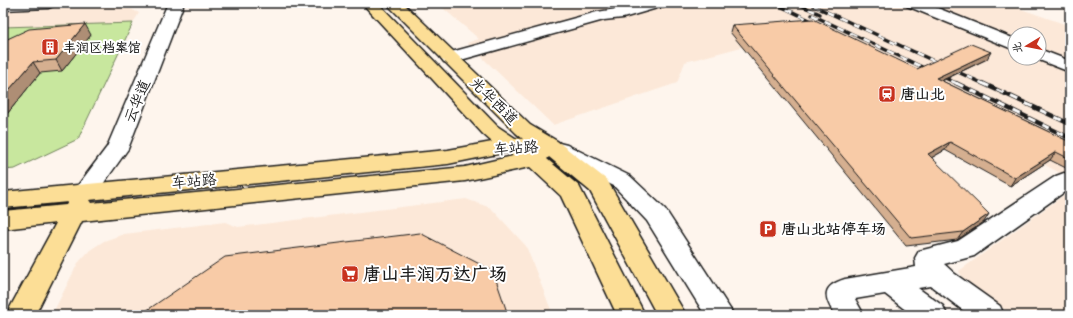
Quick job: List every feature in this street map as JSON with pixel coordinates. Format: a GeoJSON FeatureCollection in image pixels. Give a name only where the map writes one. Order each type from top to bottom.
{"type":"FeatureCollection","features":[{"type":"Feature","properties":{"kind":"main road","name":"光华西道"},"geometry":{"type":"LineString","coordinates":[[370,3],[490,130],[510,145],[542,152],[599,186],[672,315]]}},
{"type":"Feature","properties":{"kind":"main road","name":"光华西道"},"geometry":{"type":"LineString","coordinates":[[394,3],[523,129],[542,152],[571,192],[631,315]]}},
{"type":"Feature","properties":{"kind":"main road","name":"车站路"},"geometry":{"type":"LineString","coordinates":[[3,220],[80,202],[448,157],[510,145]]}},
{"type":"Feature","properties":{"kind":"main road","name":"车站路"},"geometry":{"type":"LineString","coordinates":[[3,200],[80,202],[465,174],[542,152]]}},
{"type":"Feature","properties":{"kind":"main road","name":"云华道"},"geometry":{"type":"LineString","coordinates":[[20,315],[80,202]]}},
{"type":"Feature","properties":{"kind":"street"},"geometry":{"type":"LineString","coordinates":[[3,5],[48,3]]}},
{"type":"Feature","properties":{"kind":"street","name":"云华道"},"geometry":{"type":"LineString","coordinates":[[80,202],[163,3]]}},
{"type":"Feature","properties":{"kind":"street","name":"云华道"},"geometry":{"type":"LineString","coordinates":[[80,202],[117,149],[176,3]]}},
{"type":"Feature","properties":{"kind":"street"},"geometry":{"type":"LineString","coordinates":[[586,3],[603,15]]}},
{"type":"Feature","properties":{"kind":"street"},"geometry":{"type":"LineString","coordinates":[[450,58],[603,15],[623,13],[659,3]]}},
{"type":"Feature","properties":{"kind":"street"},"geometry":{"type":"LineString","coordinates":[[912,3],[1007,42]]}},
{"type":"Feature","properties":{"kind":"street"},"geometry":{"type":"LineString","coordinates":[[1047,57],[1070,67]]}},
{"type":"Feature","properties":{"kind":"street"},"geometry":{"type":"LineString","coordinates":[[542,152],[622,181],[656,215],[720,315]]}},
{"type":"Feature","properties":{"kind":"street"},"geometry":{"type":"LineString","coordinates":[[990,315],[945,282],[928,265],[928,258],[965,249],[1064,182]]}},
{"type":"Feature","properties":{"kind":"street"},"geometry":{"type":"LineString","coordinates":[[850,315],[841,301],[840,294],[845,290],[937,274]]}},
{"type":"Feature","properties":{"kind":"street"},"geometry":{"type":"LineString","coordinates":[[892,283],[933,315]]}},
{"type":"Feature","properties":{"kind":"shaded area"},"geometry":{"type":"Polygon","coordinates":[[[437,3],[1004,3],[1070,26],[1070,178],[774,25],[749,45],[685,62],[677,83],[553,125],[467,43],[479,39],[437,3]]]}},
{"type":"Feature","properties":{"kind":"shaded area"},"geometry":{"type":"Polygon","coordinates":[[[123,5],[139,13],[133,23],[3,27],[3,10],[123,5]]]}},
{"type":"Feature","properties":{"kind":"shaded area"},"geometry":{"type":"Polygon","coordinates":[[[1070,191],[1070,315],[1012,315],[963,279],[959,271],[1070,191]]]}},
{"type":"Feature","properties":{"kind":"shaded area"},"geometry":{"type":"Polygon","coordinates":[[[466,199],[491,208],[526,246],[553,315],[52,315],[78,263],[90,250],[104,241],[124,234],[225,222],[238,227],[466,199]]]}},
{"type":"Feature","properties":{"kind":"green space"},"geometry":{"type":"Polygon","coordinates":[[[133,23],[78,139],[15,169],[3,170],[3,27],[133,23]]]}},
{"type":"Feature","properties":{"kind":"building"},"geometry":{"type":"Polygon","coordinates":[[[813,19],[917,69],[971,44],[991,52],[936,78],[1070,142],[1070,159],[1056,152],[1015,178],[950,142],[928,154],[989,214],[963,232],[911,238],[732,25],[813,19]]]}},
{"type":"Feature","properties":{"kind":"building"},"geometry":{"type":"Polygon","coordinates":[[[85,24],[56,60],[33,62],[3,97],[3,41],[29,29],[85,24]]]}},
{"type":"Feature","properties":{"kind":"building","name":"唐山丰润万达广场"},"geometry":{"type":"Polygon","coordinates":[[[420,233],[493,271],[508,315],[140,315],[225,257],[420,233]]]}},
{"type":"Feature","properties":{"kind":"railway"},"geometry":{"type":"LineString","coordinates":[[774,3],[818,24]]}},
{"type":"Feature","properties":{"kind":"railway"},"geometry":{"type":"LineString","coordinates":[[796,3],[820,14]]}},
{"type":"Feature","properties":{"kind":"railway"},"geometry":{"type":"LineString","coordinates":[[814,6],[984,84]]}},
{"type":"Feature","properties":{"kind":"railway"},"geometry":{"type":"LineString","coordinates":[[812,15],[958,84]]}},
{"type":"Feature","properties":{"kind":"railway"},"geometry":{"type":"LineString","coordinates":[[956,83],[1070,138]]}},
{"type":"Feature","properties":{"kind":"railway"},"geometry":{"type":"LineString","coordinates":[[982,83],[1070,124]]}},
{"type":"Feature","properties":{"kind":"place","name":"丰润区档案馆"},"geometry":{"type":"Point","coordinates":[50,47]}},
{"type":"Feature","properties":{"kind":"place","name":"唐山北"},"geometry":{"type":"Point","coordinates":[887,94]}},
{"type":"Feature","properties":{"kind":"place","name":"唐山北站停车场"},"geometry":{"type":"Point","coordinates":[768,229]}},
{"type":"Feature","properties":{"kind":"place","name":"唐山丰润万达广场"},"geometry":{"type":"Point","coordinates":[350,274]}}]}
